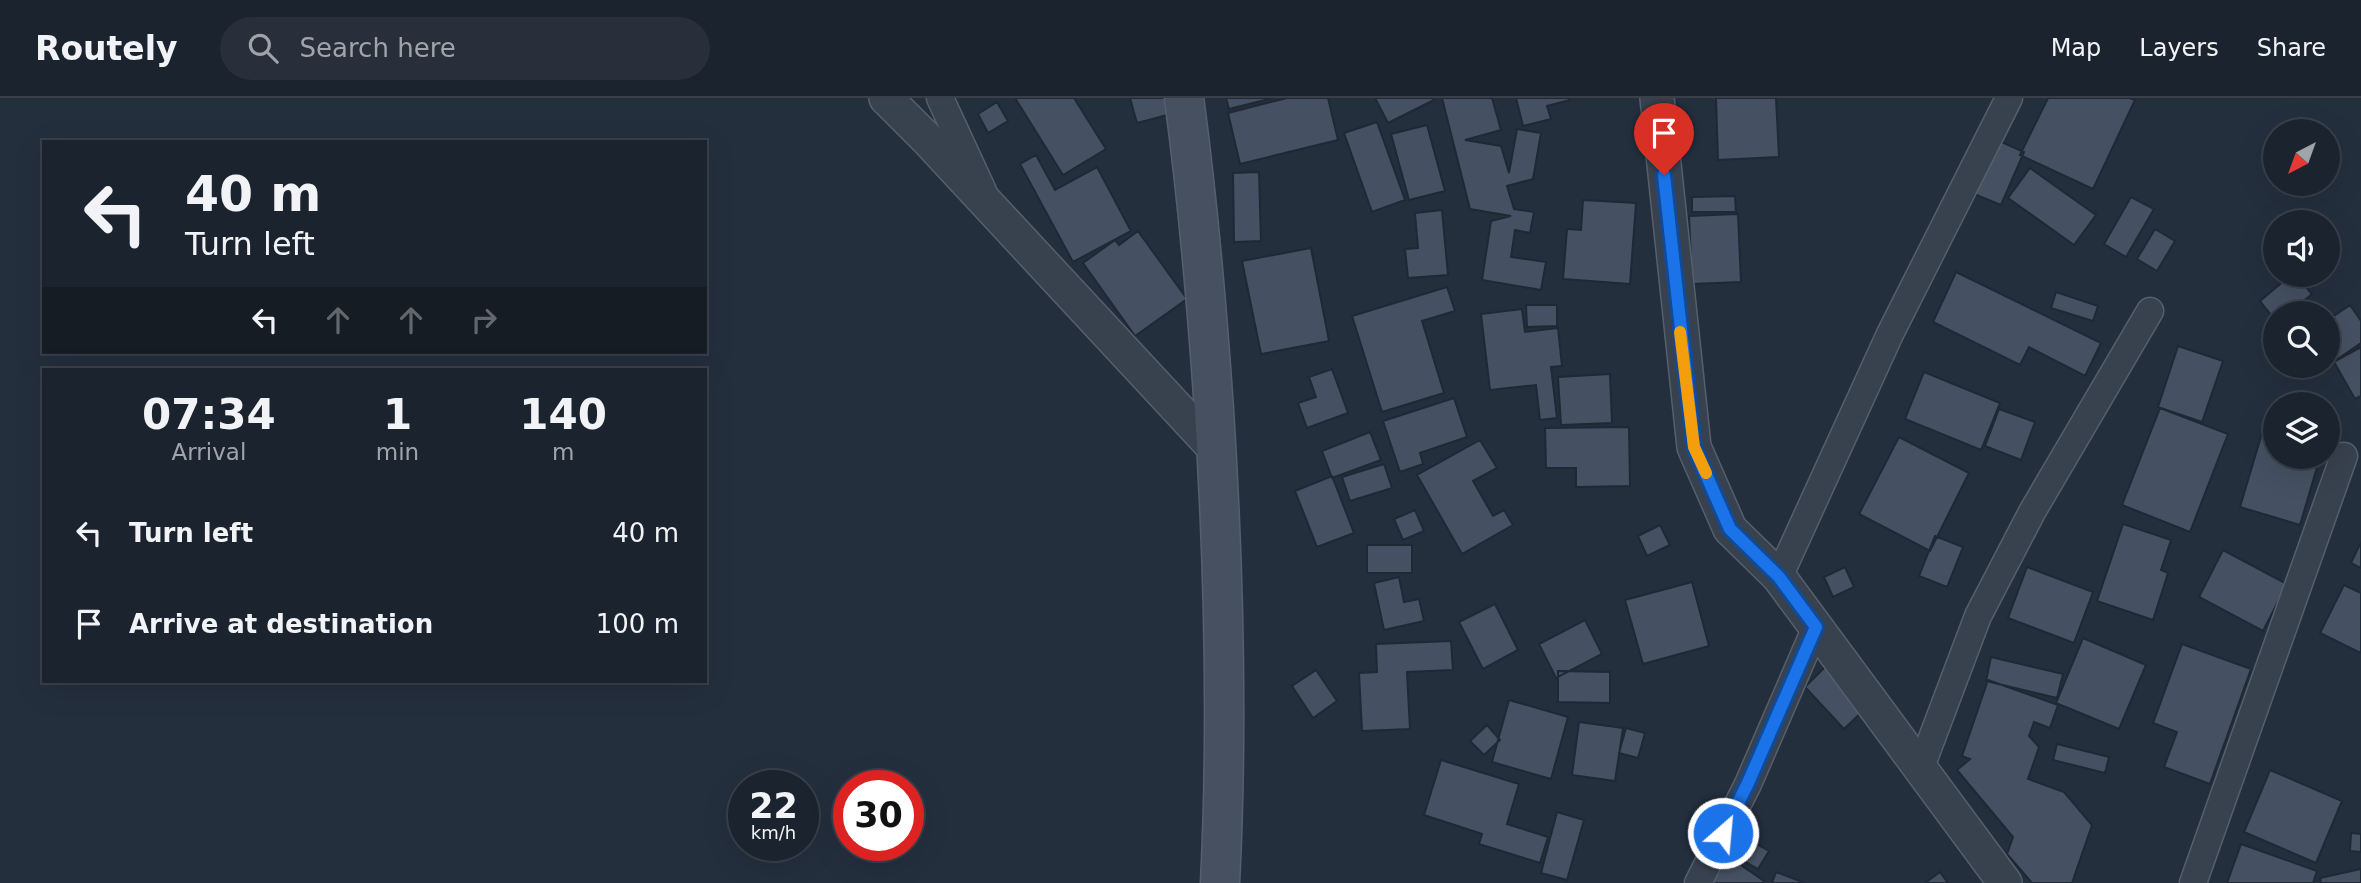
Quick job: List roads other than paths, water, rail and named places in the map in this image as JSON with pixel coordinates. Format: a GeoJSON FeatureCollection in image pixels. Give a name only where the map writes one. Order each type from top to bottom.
{"type":"FeatureCollection","features":[{"type":"Feature","properties":{"kind":"main road"},"geometry":{"type":"LineString","coordinates":[[1184,98],[1195,176],[1216,450],[1224,603],[1224,760],[1220,883]]}},
{"type":"Feature","properties":{"kind":"street"},"geometry":{"type":"LineString","coordinates":[[886,98],[1216,450]]}},
{"type":"Feature","properties":{"kind":"street"},"geometry":{"type":"LineString","coordinates":[[940,98],[989,205]]}},
{"type":"Feature","properties":{"kind":"street"},"geometry":{"type":"LineString","coordinates":[[1657,98],[1694,447],[1730,529],[1779,577],[2005,883]]}},
{"type":"Feature","properties":{"kind":"street"},"geometry":{"type":"LineString","coordinates":[[1779,577],[1890,334],[2009,98]]}},
{"type":"Feature","properties":{"kind":"street"},"geometry":{"type":"LineString","coordinates":[[1921,766],[1978,616],[2032,512],[2150,311]]}},
{"type":"Feature","properties":{"kind":"street"},"geometry":{"type":"LineString","coordinates":[[2193,883],[2344,456]]}},
{"type":"Feature","properties":{"kind":"street"},"geometry":{"type":"LineString","coordinates":[[1698,883],[1748,783],[1816,627]]}}]}
